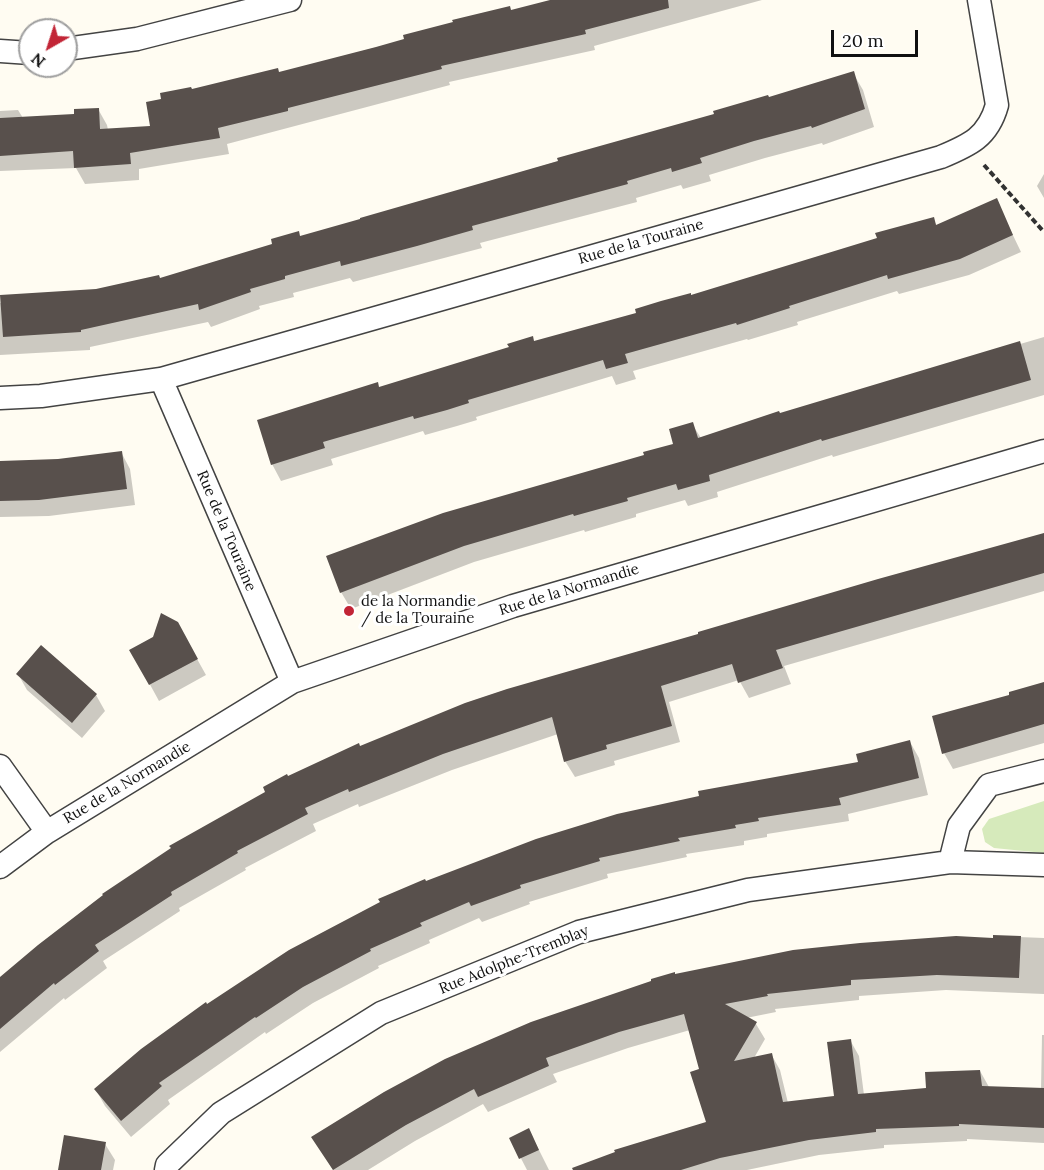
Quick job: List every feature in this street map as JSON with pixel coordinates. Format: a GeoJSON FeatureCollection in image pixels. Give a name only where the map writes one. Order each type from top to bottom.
{"type":"FeatureCollection","features":[{"type":"Feature","properties":{"kind":"street"},"geometry":{"type":"LineString","coordinates":[[78,47],[137,39],[290,0]]}},
{"type":"Feature","properties":{"kind":"street","name":"Rue de la Touraine"},"geometry":{"type":"LineString","coordinates":[[0,398],[41,396],[161,379],[941,157],[967,146],[992,122],[997,105],[979,0]]}},
{"type":"Feature","properties":{"kind":"street"},"geometry":{"type":"LineString","coordinates":[[0,51],[18,52]]}},
{"type":"Feature","properties":{"kind":"street","name":"Rue de la Touraine"},"geometry":{"type":"LineString","coordinates":[[161,379],[292,682]]}},
{"type":"Feature","properties":{"kind":"street","name":"Rue de la Normandie"},"geometry":{"type":"LineString","coordinates":[[0,867],[47,832],[292,682],[513,606],[1044,451]]}},
{"type":"Feature","properties":{"kind":"street"},"geometry":{"type":"LineString","coordinates":[[0,766],[47,832]]}},
{"type":"Feature","properties":{"kind":"street"},"geometry":{"type":"LineString","coordinates":[[950,862],[959,826],[989,785],[1044,771]]}},
{"type":"Feature","properties":{"kind":"street","name":"Rue Adolphe-Tremblay"},"geometry":{"type":"LineString","coordinates":[[166,1170],[167,1165],[221,1113],[381,1013],[579,932],[748,890],[950,862],[1044,865]]}},
{"type":"Feature","properties":{"kind":"path"},"geometry":{"type":"LineString","coordinates":[[967,146],[1044,232]]}},
{"type":"Feature","properties":{"kind":"green space"},"geometry":{"type":"Polygon","coordinates":[[[1044,801],[1044,853],[994,848],[985,842],[982,829],[989,819],[1044,801]]]}},
{"type":"Feature","properties":{"kind":"building"},"geometry":{"type":"Polygon","coordinates":[[[550,0],[668,0],[669,8],[585,30],[586,34],[441,66],[442,69],[218,128],[220,138],[130,153],[131,164],[74,168],[73,151],[0,156],[0,118],[74,114],[74,109],[99,108],[100,129],[150,126],[146,102],[161,99],[160,93],[191,87],[192,89],[278,68],[279,72],[404,39],[403,35],[453,22],[452,20],[510,6],[511,10],[550,0]]]}},
{"type":"Feature","properties":{"kind":"building"},"geometry":{"type":"Polygon","coordinates":[[[854,71],[865,109],[812,128],[811,126],[754,141],[700,158],[702,163],[672,172],[671,168],[627,181],[628,184],[472,226],[473,230],[417,246],[341,266],[340,261],[285,276],[285,279],[250,289],[251,292],[199,310],[198,304],[81,330],[81,332],[3,337],[0,295],[96,289],[159,275],[160,278],[272,244],[271,239],[299,231],[300,236],[360,219],[558,161],[557,158],[714,114],[713,111],[768,95],[769,97],[854,71]]]}},
{"type":"Feature","properties":{"kind":"building"},"geometry":{"type":"Polygon","coordinates":[[[997,198],[1013,235],[960,259],[888,279],[887,275],[737,325],[736,323],[625,354],[628,363],[606,369],[603,360],[468,400],[469,403],[447,410],[414,419],[413,416],[323,442],[325,448],[271,465],[257,420],[378,382],[379,387],[509,347],[507,344],[533,336],[534,341],[636,313],[635,309],[691,293],[691,295],[877,238],[875,233],[934,217],[936,225],[997,198]]]}},
{"type":"Feature","properties":{"kind":"building"},"geometry":{"type":"Polygon","coordinates":[[[1020,341],[1031,380],[822,441],[821,439],[709,475],[710,481],[678,490],[676,484],[627,498],[628,501],[574,516],[573,514],[464,546],[340,593],[326,556],[443,513],[644,455],[643,452],[673,444],[669,429],[693,422],[698,438],[779,411],[780,413],[1020,341]]]}},
{"type":"Feature","properties":{"kind":"building"},"geometry":{"type":"Polygon","coordinates":[[[122,451],[127,489],[39,500],[0,501],[0,461],[58,459],[122,451]]]}},
{"type":"Feature","properties":{"kind":"building"},"geometry":{"type":"Polygon","coordinates":[[[1044,533],[1044,573],[776,650],[783,668],[738,683],[732,664],[661,686],[672,726],[606,745],[607,749],[564,762],[552,717],[443,754],[349,792],[348,789],[305,808],[308,814],[237,851],[238,853],[171,892],[172,895],[95,945],[99,951],[55,985],[54,983],[0,1029],[0,977],[102,894],[171,848],[169,846],[265,792],[263,787],[287,774],[288,776],[359,743],[360,746],[465,703],[507,689],[878,579],[1044,533]]]}},
{"type":"Feature","properties":{"kind":"building"},"geometry":{"type":"Polygon","coordinates":[[[161,613],[178,622],[198,659],[149,685],[129,650],[153,637],[161,613]]]}},
{"type":"Feature","properties":{"kind":"building"},"geometry":{"type":"Polygon","coordinates":[[[41,645],[97,694],[72,723],[16,674],[41,645]]]}},
{"type":"Feature","properties":{"kind":"building"},"geometry":{"type":"Polygon","coordinates":[[[1044,682],[1044,724],[942,754],[932,716],[1009,695],[1009,692],[1044,682]]]}},
{"type":"Feature","properties":{"kind":"building"},"geometry":{"type":"Polygon","coordinates":[[[910,740],[919,778],[839,798],[841,805],[758,818],[759,821],[735,825],[736,828],[678,838],[680,841],[599,858],[600,861],[520,885],[521,888],[471,906],[469,902],[420,923],[422,926],[370,949],[371,951],[303,987],[255,1017],[159,1083],[162,1086],[121,1121],[94,1089],[141,1049],[206,1002],[207,1004],[289,950],[380,902],[378,899],[425,879],[426,881],[536,839],[617,814],[699,796],[698,791],[858,762],[856,754],[910,740]]]}},
{"type":"Feature","properties":{"kind":"building"},"geometry":{"type":"Polygon","coordinates":[[[993,935],[1021,936],[1019,978],[937,975],[851,980],[851,985],[767,994],[768,996],[725,1004],[757,1022],[734,1061],[772,1053],[783,1102],[834,1096],[827,1042],[851,1039],[858,1094],[926,1088],[925,1072],[980,1070],[982,1086],[1044,1088],[1044,1128],[959,1124],[959,1126],[876,1129],[876,1132],[809,1140],[720,1158],[681,1170],[573,1170],[572,1168],[615,1152],[614,1150],[706,1122],[690,1072],[699,1069],[684,1014],[619,1032],[546,1058],[549,1066],[478,1097],[474,1089],[406,1125],[333,1170],[311,1137],[384,1092],[445,1059],[531,1022],[651,981],[651,979],[675,972],[675,974],[793,950],[956,936],[993,938],[993,935]]]}},
{"type":"Feature","properties":{"kind":"building"},"geometry":{"type":"Polygon","coordinates":[[[529,1128],[539,1150],[519,1159],[509,1138],[529,1128]]]}},
{"type":"Feature","properties":{"kind":"building"},"geometry":{"type":"Polygon","coordinates":[[[64,1135],[106,1142],[101,1170],[58,1170],[64,1135]]]}},
{"type":"Feature","properties":{"kind":"place","name":"de la Normandie / de la Touraine"},"geometry":{"type":"Point","coordinates":[349,611]}}]}
